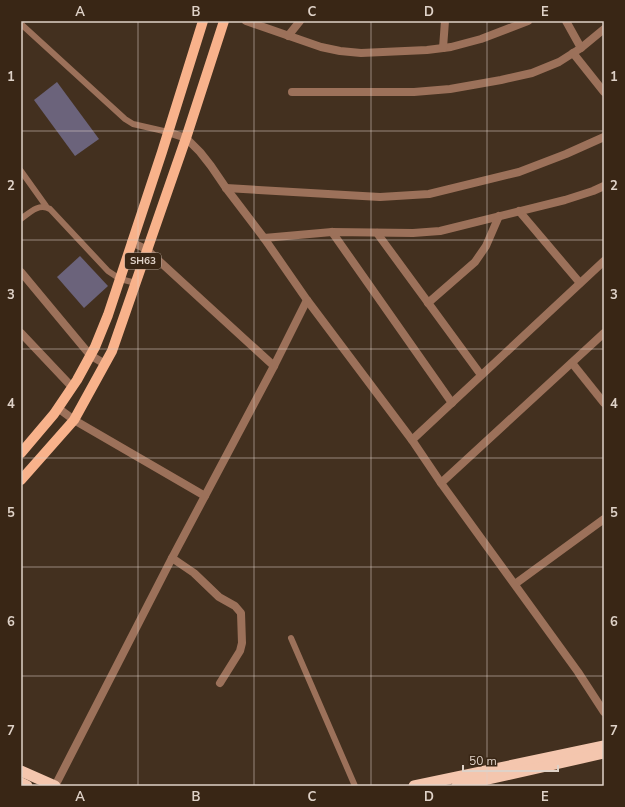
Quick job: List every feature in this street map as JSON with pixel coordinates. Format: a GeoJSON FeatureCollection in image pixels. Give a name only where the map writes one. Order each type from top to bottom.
{"type":"FeatureCollection","features":[{"type":"Feature","properties":{"kind":"highway"},"geometry":{"type":"LineString","coordinates":[[414,786],[604,746]]}},
{"type":"Feature","properties":{"kind":"highway"},"geometry":{"type":"LineString","coordinates":[[457,786],[604,754]]}},
{"type":"Feature","properties":{"kind":"highway"},"geometry":{"type":"LineString","coordinates":[[21,771],[55,786]]}},
{"type":"Feature","properties":{"kind":"highway"},"geometry":{"type":"LineString","coordinates":[[21,784],[27,786]]}},
{"type":"Feature","properties":{"kind":"main road","name":"SH63"},"geometry":{"type":"LineString","coordinates":[[21,453],[58,408],[72,387],[90,355],[108,315],[203,21]]}},
{"type":"Feature","properties":{"kind":"main road","name":"SH63"},"geometry":{"type":"LineString","coordinates":[[21,480],[74,420],[105,364],[118,335],[146,249],[186,138],[224,21]]}},
{"type":"Feature","properties":{"kind":"street"},"geometry":{"type":"LineString","coordinates":[[246,21],[321,47],[340,51],[368,52],[443,48],[481,39],[528,21]]}},
{"type":"Feature","properties":{"kind":"street"},"geometry":{"type":"LineString","coordinates":[[288,36],[300,21]]}},
{"type":"Feature","properties":{"kind":"street"},"geometry":{"type":"LineString","coordinates":[[443,48],[445,21]]}},
{"type":"Feature","properties":{"kind":"street"},"geometry":{"type":"LineString","coordinates":[[566,21],[582,48]]}},
{"type":"Feature","properties":{"kind":"street"},"geometry":{"type":"LineString","coordinates":[[292,92],[414,92],[450,89],[501,80],[532,73],[559,62],[582,48],[604,29]]}},
{"type":"Feature","properties":{"kind":"street"},"geometry":{"type":"LineString","coordinates":[[573,53],[604,92]]}},
{"type":"Feature","properties":{"kind":"street"},"geometry":{"type":"LineString","coordinates":[[168,132],[186,138],[212,166],[226,188],[264,238],[307,300],[412,440],[441,483],[578,672],[604,712]]}},
{"type":"Feature","properties":{"kind":"street"},"geometry":{"type":"LineString","coordinates":[[226,188],[380,197],[429,194],[519,172],[566,154],[604,137]]}},
{"type":"Feature","properties":{"kind":"street"},"geometry":{"type":"LineString","coordinates":[[264,238],[332,232],[413,233],[440,231],[565,200],[604,186]]}},
{"type":"Feature","properties":{"kind":"street"},"geometry":{"type":"LineString","coordinates":[[519,212],[580,283]]}},
{"type":"Feature","properties":{"kind":"street"},"geometry":{"type":"LineString","coordinates":[[428,303],[481,255],[499,216]]}},
{"type":"Feature","properties":{"kind":"street"},"geometry":{"type":"LineString","coordinates":[[332,232],[452,403]]}},
{"type":"Feature","properties":{"kind":"street"},"geometry":{"type":"LineString","coordinates":[[377,233],[482,375]]}},
{"type":"Feature","properties":{"kind":"street"},"geometry":{"type":"LineString","coordinates":[[132,242],[146,249],[274,366]]}},
{"type":"Feature","properties":{"kind":"street"},"geometry":{"type":"LineString","coordinates":[[412,440],[604,261]]}},
{"type":"Feature","properties":{"kind":"street"},"geometry":{"type":"LineString","coordinates":[[21,272],[90,355],[105,364]]}},
{"type":"Feature","properties":{"kind":"street"},"geometry":{"type":"LineString","coordinates":[[55,786],[307,300]]}},
{"type":"Feature","properties":{"kind":"street"},"geometry":{"type":"LineString","coordinates":[[21,333],[72,387]]}},
{"type":"Feature","properties":{"kind":"street"},"geometry":{"type":"LineString","coordinates":[[441,483],[604,333]]}},
{"type":"Feature","properties":{"kind":"street"},"geometry":{"type":"LineString","coordinates":[[572,363],[604,403]]}},
{"type":"Feature","properties":{"kind":"street"},"geometry":{"type":"LineString","coordinates":[[58,408],[74,420],[205,496]]}},
{"type":"Feature","properties":{"kind":"street"},"geometry":{"type":"LineString","coordinates":[[515,584],[604,519]]}},
{"type":"Feature","properties":{"kind":"street"},"geometry":{"type":"LineString","coordinates":[[172,558],[194,573],[219,596],[235,606],[241,613],[242,643],[240,651],[220,684]]}},
{"type":"Feature","properties":{"kind":"lane"},"geometry":{"type":"LineString","coordinates":[[21,24],[125,119],[133,124],[168,132]]}},
{"type":"Feature","properties":{"kind":"lane"},"geometry":{"type":"LineString","coordinates":[[21,171],[46,206],[108,271],[120,279],[136,283]]}},
{"type":"Feature","properties":{"kind":"lane"},"geometry":{"type":"LineString","coordinates":[[21,219],[35,209],[41,206],[46,206]]}},
{"type":"Feature","properties":{"kind":"lane"},"geometry":{"type":"LineString","coordinates":[[291,638],[355,786]]}},
{"type":"Feature","properties":{"kind":"building"},"geometry":{"type":"Polygon","coordinates":[[[57,82],[99,139],[75,156],[34,100],[57,82]]]}},
{"type":"Feature","properties":{"kind":"building"},"geometry":{"type":"Polygon","coordinates":[[[80,256],[108,286],[84,308],[57,277],[80,256]]]}}]}
